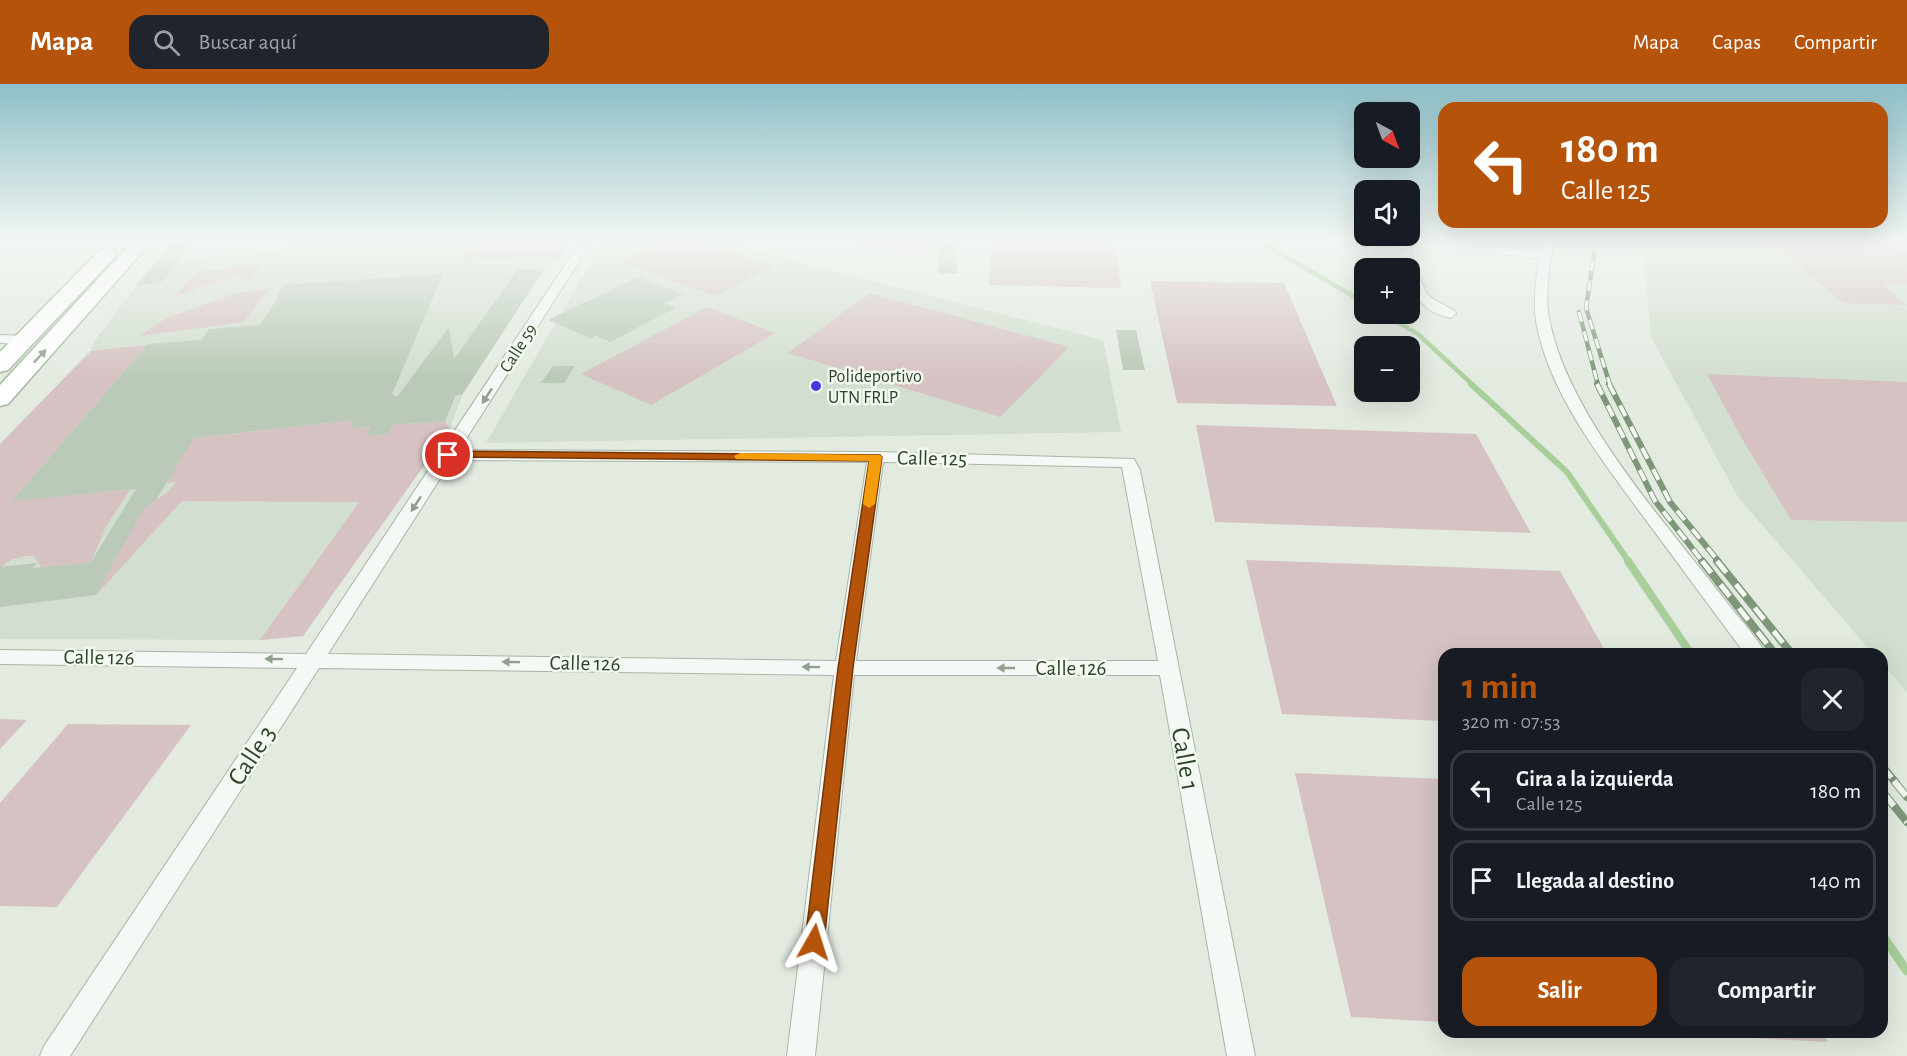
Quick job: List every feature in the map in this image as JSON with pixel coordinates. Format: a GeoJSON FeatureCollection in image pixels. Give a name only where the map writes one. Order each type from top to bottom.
{"type":"FeatureCollection","features":[{"type":"Feature","properties":{"kind":"main road"},"geometry":{"type":"LineString","coordinates":[[0,365],[76,286]]}},
{"type":"Feature","properties":{"kind":"main road"},"geometry":{"type":"LineString","coordinates":[[0,399],[103,286]]}},
{"type":"Feature","properties":{"kind":"street","name":"Calle 59"},"geometry":{"type":"LineString","coordinates":[[448,455],[558,286]]}},
{"type":"Feature","properties":{"kind":"street"},"geometry":{"type":"LineString","coordinates":[[1417,286],[1420,294],[1428,302],[1450,314]]}},
{"type":"Feature","properties":{"kind":"street"},"geometry":{"type":"LineString","coordinates":[[1544,286],[1542,320],[1549,349],[1597,443],[1751,648]]}},
{"type":"Feature","properties":{"kind":"street"},"geometry":{"type":"LineString","coordinates":[[0,339],[24,340]]}},
{"type":"Feature","properties":{"kind":"street","name":"Calle 125"},"geometry":{"type":"LineString","coordinates":[[448,455],[876,457],[1128,462]]}},
{"type":"Feature","properties":{"kind":"street","name":"Calle 3"},"geometry":{"type":"LineString","coordinates":[[54,1056],[448,455]]}},
{"type":"Feature","properties":{"kind":"street"},"geometry":{"type":"LineString","coordinates":[[801,1056],[845,668],[876,457]]}},
{"type":"Feature","properties":{"kind":"street","name":"Calle 1"},"geometry":{"type":"LineString","coordinates":[[1128,462],[1132,470],[1240,1056]]}},
{"type":"Feature","properties":{"kind":"street","name":"Calle 126"},"geometry":{"type":"LineString","coordinates":[[0,657],[313,659],[845,668],[1169,668]]}},
{"type":"Feature","properties":{"kind":"shaded area"},"geometry":{"type":"Polygon","coordinates":[[[136,286],[533,286],[462,395],[450,429],[303,636],[260,640],[0,639],[0,444],[90,351],[96,339],[136,286]]]}},
{"type":"Feature","properties":{"kind":"shaded area"},"geometry":{"type":"Polygon","coordinates":[[[184,286],[203,286],[175,296],[184,286]]]}},
{"type":"Feature","properties":{"kind":"shaded area","name":"Polideportivo UTN FRLP"},"geometry":{"type":"Polygon","coordinates":[[[577,286],[894,286],[1103,340],[1121,432],[486,443],[577,286]]]}},
{"type":"Feature","properties":{"kind":"shaded area"},"geometry":{"type":"Polygon","coordinates":[[[688,286],[734,286],[715,296],[688,286]]]}},
{"type":"Feature","properties":{"kind":"shaded area"},"geometry":{"type":"Polygon","coordinates":[[[1049,286],[1121,286],[1121,288],[1049,286]]]}},
{"type":"Feature","properties":{"kind":"shaded area"},"geometry":{"type":"Polygon","coordinates":[[[1151,286],[1285,286],[1337,406],[1177,403],[1151,286]]]}},
{"type":"Feature","properties":{"kind":"shaded area"},"geometry":{"type":"Polygon","coordinates":[[[1646,286],[1907,286],[1907,693],[1888,670],[1888,648],[1868,648],[1738,497],[1651,337],[1646,286]]]}},
{"type":"Feature","properties":{"kind":"shaded area"},"geometry":{"type":"Polygon","coordinates":[[[1823,286],[1886,286],[1906,305],[1843,303],[1823,286]]]}},
{"type":"Feature","properties":{"kind":"shaded area"},"geometry":{"type":"Polygon","coordinates":[[[269,289],[244,322],[139,336],[165,319],[233,294],[269,289]]]}},
{"type":"Feature","properties":{"kind":"shaded area"},"geometry":{"type":"Polygon","coordinates":[[[869,293],[1069,347],[1000,417],[788,353],[869,293]]]}},
{"type":"Feature","properties":{"kind":"shaded area"},"geometry":{"type":"Polygon","coordinates":[[[707,307],[775,333],[651,405],[581,374],[707,307]]]}},
{"type":"Feature","properties":{"kind":"shaded area"},"geometry":{"type":"Polygon","coordinates":[[[147,345],[13,500],[130,490],[107,525],[91,562],[41,567],[34,556],[29,556],[11,560],[0,569],[0,444],[91,351],[147,345]]]}},
{"type":"Feature","properties":{"kind":"shaded area"},"geometry":{"type":"Polygon","coordinates":[[[1707,374],[1907,382],[1907,522],[1791,520],[1741,437],[1707,374]]]}},
{"type":"Feature","properties":{"kind":"shaded area"},"geometry":{"type":"Polygon","coordinates":[[[354,420],[351,428],[371,426],[367,436],[388,434],[393,425],[445,421],[450,429],[303,636],[260,640],[359,502],[182,501],[96,595],[144,507],[165,494],[176,482],[167,483],[187,439],[354,420]]]}},
{"type":"Feature","properties":{"kind":"shaded area"},"geometry":{"type":"Polygon","coordinates":[[[1196,425],[1476,434],[1531,533],[1215,522],[1196,425]]]}},
{"type":"Feature","properties":{"kind":"shaded area"},"geometry":{"type":"Polygon","coordinates":[[[1246,560],[1560,571],[1604,648],[1438,648],[1438,721],[1282,714],[1246,560]]]}},
{"type":"Feature","properties":{"kind":"shaded area"},"geometry":{"type":"Polygon","coordinates":[[[0,719],[27,720],[0,749],[0,719]]]}},
{"type":"Feature","properties":{"kind":"shaded area"},"geometry":{"type":"Polygon","coordinates":[[[68,724],[191,725],[57,907],[0,906],[0,803],[68,724]]]}},
{"type":"Feature","properties":{"kind":"shaded area"},"geometry":{"type":"Polygon","coordinates":[[[1295,773],[1438,779],[1438,1022],[1351,1017],[1295,773]]]}},
{"type":"Feature","properties":{"kind":"shaded area"},"geometry":{"type":"Polygon","coordinates":[[[1754,1038],[1826,1038],[1828,1042],[1754,1038]]]}},
{"type":"Feature","properties":{"kind":"building"},"geometry":{"type":"Polygon","coordinates":[[[282,286],[438,286],[392,394],[397,397],[449,327],[454,359],[506,286],[533,286],[462,395],[456,395],[445,421],[393,425],[388,434],[366,436],[371,426],[350,428],[354,420],[194,438],[156,500],[144,508],[96,595],[0,607],[0,567],[37,563],[33,568],[91,562],[136,489],[12,501],[148,344],[201,340],[209,329],[260,325],[276,301],[282,286]]]}},
{"type":"Feature","properties":{"kind":"building"},"geometry":{"type":"Polygon","coordinates":[[[618,286],[663,286],[683,294],[664,303],[675,308],[610,342],[594,335],[592,339],[548,320],[618,286]]]}},
{"type":"Feature","properties":{"kind":"building"},"geometry":{"type":"Polygon","coordinates":[[[1116,330],[1136,330],[1145,370],[1123,370],[1116,330]]]}},
{"type":"Feature","properties":{"kind":"building"},"geometry":{"type":"Polygon","coordinates":[[[553,366],[575,366],[564,383],[541,383],[553,366]]]}},
{"type":"Feature","properties":{"kind":"waterway"},"geometry":{"type":"LineString","coordinates":[[1337,286],[1354,297]]}},
{"type":"Feature","properties":{"kind":"waterway"},"geometry":{"type":"LineString","coordinates":[[1400,324],[1418,334],[1473,385]]}},
{"type":"Feature","properties":{"kind":"waterway"},"geometry":{"type":"LineString","coordinates":[[1471,384],[1567,472],[1629,562]]}},
{"type":"Feature","properties":{"kind":"waterway"},"geometry":{"type":"LineString","coordinates":[[1628,561],[1687,648]]}},
{"type":"Feature","properties":{"kind":"waterway"},"geometry":{"type":"LineString","coordinates":[[1888,944],[1907,971]]}},
{"type":"Feature","properties":{"kind":"railway"},"geometry":{"type":"LineString","coordinates":[[1589,286],[1586,308],[1610,385]]}},
{"type":"Feature","properties":{"kind":"railway"},"geometry":{"type":"LineString","coordinates":[[1579,312],[1598,385]]}},
{"type":"Feature","properties":{"kind":"railway"},"geometry":{"type":"LineString","coordinates":[[1597,384],[1655,501],[1703,562]]}},
{"type":"Feature","properties":{"kind":"railway"},"geometry":{"type":"LineString","coordinates":[[1609,384],[1670,502],[1719,562]]}},
{"type":"Feature","properties":{"kind":"railway"},"geometry":{"type":"LineString","coordinates":[[1702,561],[1770,648]]}},
{"type":"Feature","properties":{"kind":"railway"},"geometry":{"type":"LineString","coordinates":[[1717,561],[1787,648]]}},
{"type":"Feature","properties":{"kind":"railway"},"geometry":{"type":"LineString","coordinates":[[1888,773],[1896,783]]}},
{"type":"Feature","properties":{"kind":"railway"},"geometry":{"type":"LineString","coordinates":[[1894,781],[1907,797]]}},
{"type":"Feature","properties":{"kind":"railway"},"geometry":{"type":"LineString","coordinates":[[1888,798],[1907,822]]}},
{"type":"Feature","properties":{"kind":"slow traffic"},"geometry":{"type":"LineString","coordinates":[[740,456],[876,457],[869,504]]}},
{"type":"Feature","properties":{"kind":"place","name":"Polideportivo UTN FRLP"},"geometry":{"type":"Point","coordinates":[816,386]}},
{"type":"Feature","properties":{"kind":"route"},"geometry":{"type":"LineString","coordinates":[[448,455],[876,457],[845,668],[814,942]]}}]}
